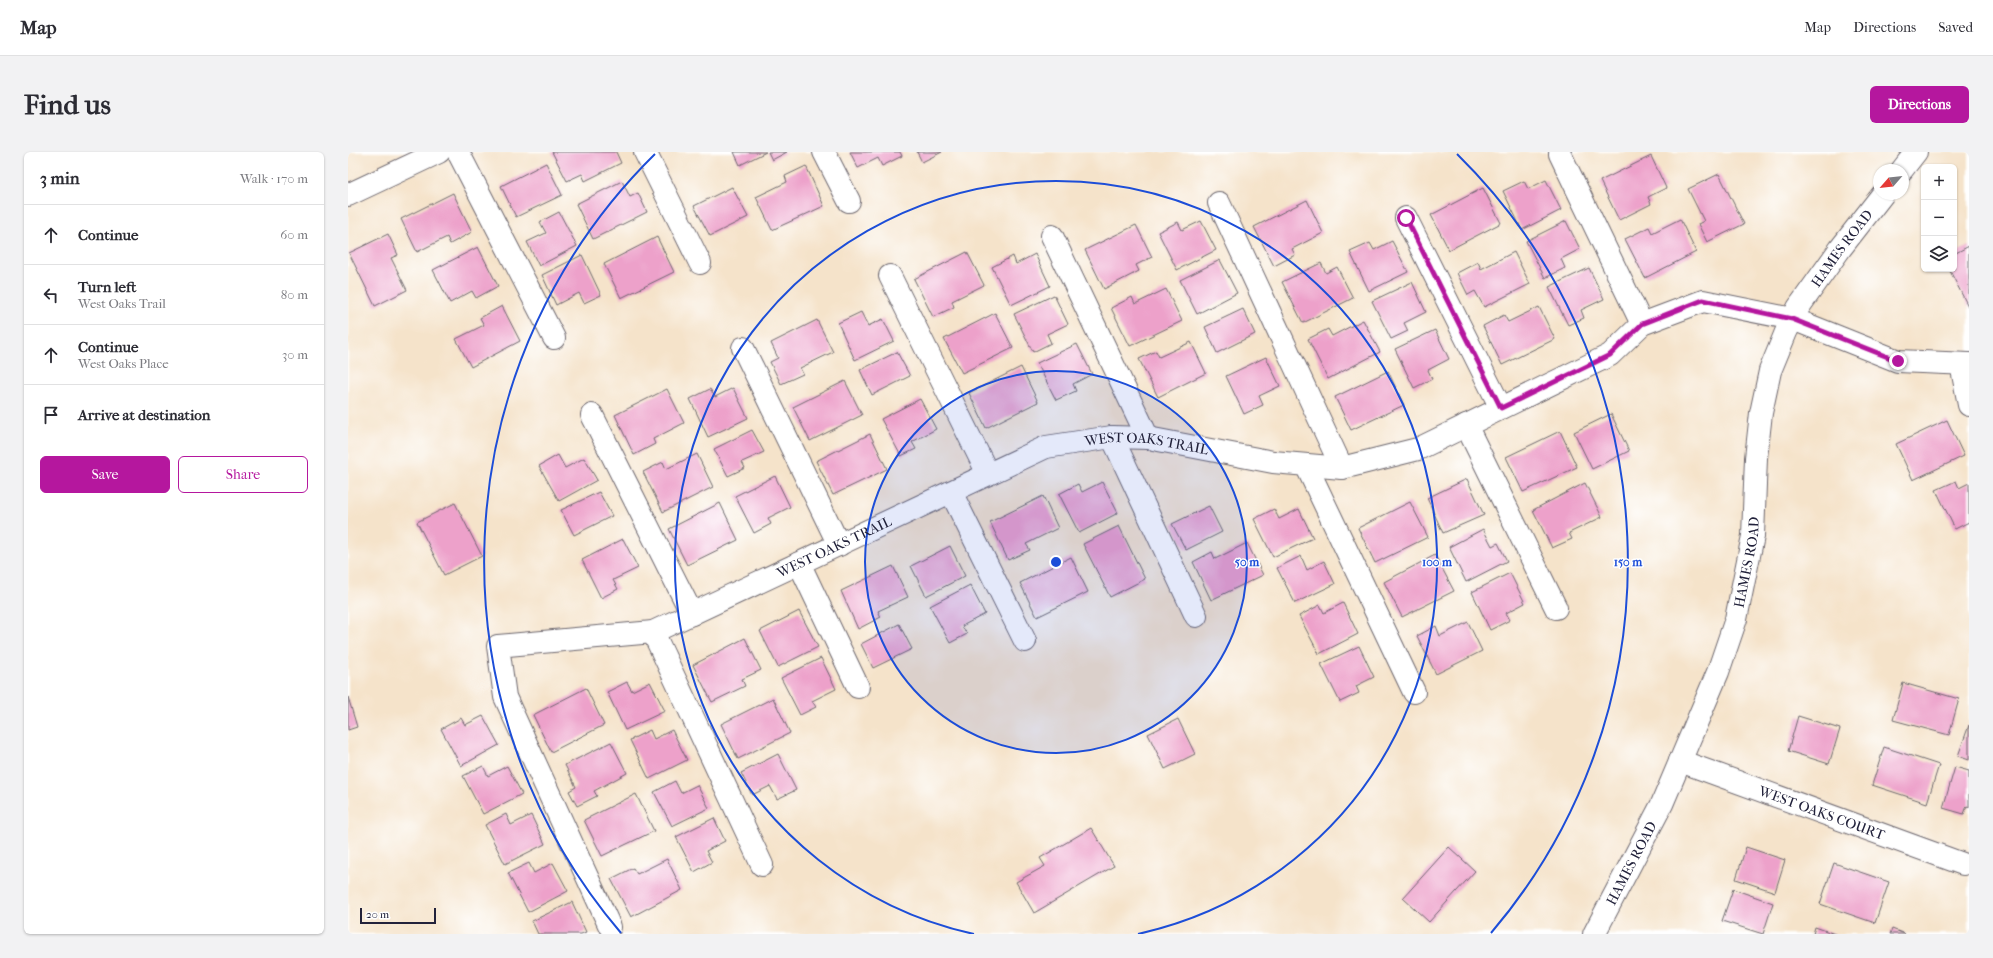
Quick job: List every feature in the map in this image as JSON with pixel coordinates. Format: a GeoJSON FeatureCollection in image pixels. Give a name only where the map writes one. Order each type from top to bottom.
{"type":"FeatureCollection","features":[{"type":"Feature","properties":{"kind":"street"},"geometry":{"type":"LineString","coordinates":[[348,195],[402,160],[439,152]]}},
{"type":"Feature","properties":{"kind":"street"},"geometry":{"type":"LineString","coordinates":[[458,152],[554,338]]}},
{"type":"Feature","properties":{"kind":"street"},"geometry":{"type":"LineString","coordinates":[[645,152],[700,263]]}},
{"type":"Feature","properties":{"kind":"street"},"geometry":{"type":"LineString","coordinates":[[824,152],[849,201]]}},
{"type":"Feature","properties":{"kind":"street"},"geometry":{"type":"LineString","coordinates":[[1907,164],[1916,152]]}},
{"type":"Feature","properties":{"kind":"street"},"geometry":{"type":"LineString","coordinates":[[1560,154],[1642,324]]}},
{"type":"Feature","properties":{"kind":"street","name":"HAMES ROAD"},"geometry":{"type":"LineString","coordinates":[[1594,934],[1638,850],[1680,761],[1718,672],[1736,619],[1753,536],[1756,458],[1761,413],[1770,371],[1792,319],[1840,249],[1878,200]]}},
{"type":"Feature","properties":{"kind":"street"},"geometry":{"type":"LineString","coordinates":[[1219,203],[1342,468]]}},
{"type":"Feature","properties":{"kind":"street"},"geometry":{"type":"LineString","coordinates":[[1406,218],[1501,408]]}},
{"type":"Feature","properties":{"kind":"street"},"geometry":{"type":"LineString","coordinates":[[1052,236],[1148,438]]}},
{"type":"Feature","properties":{"kind":"street"},"geometry":{"type":"LineString","coordinates":[[890,276],[988,474]]}},
{"type":"Feature","properties":{"kind":"street","name":"WEST OAKS TRAIL"},"geometry":{"type":"LineString","coordinates":[[610,927],[505,697],[498,646],[653,632],[1046,447],[1112,437],[1148,438],[1273,462],[1342,468],[1418,449],[1610,355],[1642,324],[1703,300],[1792,319],[1898,361],[1965,364]]}},
{"type":"Feature","properties":{"kind":"street"},"geometry":{"type":"LineString","coordinates":[[742,348],[839,545]]}},
{"type":"Feature","properties":{"kind":"street"},"geometry":{"type":"LineString","coordinates":[[1965,364],[1969,405]]}},
{"type":"Feature","properties":{"kind":"street"},"geometry":{"type":"LineString","coordinates":[[592,415],[692,614]]}},
{"type":"Feature","properties":{"kind":"street"},"geometry":{"type":"LineString","coordinates":[[1466,426],[1556,608]]}},
{"type":"Feature","properties":{"kind":"street"},"geometry":{"type":"LineString","coordinates":[[1112,437],[1196,616]]}},
{"type":"Feature","properties":{"kind":"street"},"geometry":{"type":"LineString","coordinates":[[1306,465],[1414,692]]}},
{"type":"Feature","properties":{"kind":"street"},"geometry":{"type":"LineString","coordinates":[[951,492],[1026,641]]}},
{"type":"Feature","properties":{"kind":"street"},"geometry":{"type":"LineString","coordinates":[[800,564],[858,687]]}},
{"type":"Feature","properties":{"kind":"street"},"geometry":{"type":"LineString","coordinates":[[653,632],[762,865]]}},
{"type":"Feature","properties":{"kind":"street","name":"WEST OAKS COURT"},"geometry":{"type":"LineString","coordinates":[[1680,761],[1963,864]]}},
{"type":"Feature","properties":{"kind":"building"},"geometry":{"type":"Polygon","coordinates":[[[552,152],[616,152],[621,163],[585,181],[582,174],[567,181],[552,152]]]}},
{"type":"Feature","properties":{"kind":"building"},"geometry":{"type":"Polygon","coordinates":[[[734,152],[766,152],[740,165],[734,152]]]}},
{"type":"Feature","properties":{"kind":"building"},"geometry":{"type":"Polygon","coordinates":[[[768,152],[787,152],[772,160],[768,152]]]}},
{"type":"Feature","properties":{"kind":"building"},"geometry":{"type":"Polygon","coordinates":[[[850,152],[900,152],[902,156],[882,166],[878,158],[858,168],[850,152]]]}},
{"type":"Feature","properties":{"kind":"building"},"geometry":{"type":"Polygon","coordinates":[[[917,152],[942,152],[922,162],[917,152]]]}},
{"type":"Feature","properties":{"kind":"building"},"geometry":{"type":"Polygon","coordinates":[[[1651,156],[1666,188],[1648,197],[1651,204],[1619,220],[1600,181],[1651,156]]]}},
{"type":"Feature","properties":{"kind":"building"},"geometry":{"type":"Polygon","coordinates":[[[546,163],[562,195],[516,217],[501,186],[546,163]]]}},
{"type":"Feature","properties":{"kind":"building"},"geometry":{"type":"Polygon","coordinates":[[[806,166],[824,206],[772,230],[756,197],[787,182],[785,176],[806,166]]]}},
{"type":"Feature","properties":{"kind":"building"},"geometry":{"type":"Polygon","coordinates":[[[1719,174],[1744,224],[1707,242],[1698,224],[1704,221],[1688,189],[1719,174]]]}},
{"type":"Feature","properties":{"kind":"building"},"geometry":{"type":"Polygon","coordinates":[[[1546,180],[1561,210],[1522,230],[1503,191],[1524,181],[1528,189],[1546,180]]]}},
{"type":"Feature","properties":{"kind":"building"},"geometry":{"type":"Polygon","coordinates":[[[622,181],[630,197],[638,193],[647,212],[593,239],[576,204],[622,181]]]}},
{"type":"Feature","properties":{"kind":"building"},"geometry":{"type":"Polygon","coordinates":[[[732,187],[748,217],[710,236],[694,206],[732,187]]]}},
{"type":"Feature","properties":{"kind":"building"},"geometry":{"type":"Polygon","coordinates":[[[1483,188],[1501,223],[1449,250],[1431,215],[1483,188]]]}},
{"type":"Feature","properties":{"kind":"building"},"geometry":{"type":"Polygon","coordinates":[[[453,193],[472,232],[450,244],[447,237],[417,252],[401,219],[453,193]]]}},
{"type":"Feature","properties":{"kind":"building"},"geometry":{"type":"Polygon","coordinates":[[[1307,200],[1323,233],[1292,249],[1295,255],[1274,266],[1254,227],[1307,200]]]}},
{"type":"Feature","properties":{"kind":"building"},"geometry":{"type":"Polygon","coordinates":[[[559,212],[577,246],[539,266],[527,242],[546,233],[540,222],[559,212]]]}},
{"type":"Feature","properties":{"kind":"building"},"geometry":{"type":"Polygon","coordinates":[[[1680,219],[1696,252],[1645,278],[1625,239],[1649,227],[1652,233],[1680,219]]]}},
{"type":"Feature","properties":{"kind":"building"},"geometry":{"type":"Polygon","coordinates":[[[1201,221],[1216,250],[1177,270],[1158,232],[1178,222],[1182,230],[1201,221]]]}},
{"type":"Feature","properties":{"kind":"building"},"geometry":{"type":"Polygon","coordinates":[[[1566,221],[1580,249],[1561,259],[1565,268],[1545,278],[1526,241],[1566,221]]]}},
{"type":"Feature","properties":{"kind":"building"},"geometry":{"type":"Polygon","coordinates":[[[1136,225],[1152,257],[1136,265],[1139,271],[1104,289],[1085,250],[1136,225]]]}},
{"type":"Feature","properties":{"kind":"building"},"geometry":{"type":"Polygon","coordinates":[[[388,234],[398,255],[391,258],[407,290],[375,306],[349,253],[388,234]]]}},
{"type":"Feature","properties":{"kind":"building"},"geometry":{"type":"Polygon","coordinates":[[[657,237],[674,272],[621,298],[604,264],[657,237]]]}},
{"type":"Feature","properties":{"kind":"building"},"geometry":{"type":"Polygon","coordinates":[[[1392,241],[1408,272],[1369,291],[1350,252],[1370,243],[1374,250],[1392,241]]]}},
{"type":"Feature","properties":{"kind":"building"},"geometry":{"type":"Polygon","coordinates":[[[1969,246],[1969,308],[1951,272],[1957,272],[1957,252],[1969,246]]]}},
{"type":"Feature","properties":{"kind":"building"},"geometry":{"type":"Polygon","coordinates":[[[478,247],[498,286],[476,298],[472,291],[450,303],[433,270],[478,247]]]}},
{"type":"Feature","properties":{"kind":"building"},"geometry":{"type":"Polygon","coordinates":[[[967,252],[984,285],[952,301],[954,307],[933,317],[914,279],[967,252]]]}},
{"type":"Feature","properties":{"kind":"building"},"geometry":{"type":"Polygon","coordinates":[[[1514,252],[1530,284],[1484,307],[1475,291],[1468,295],[1457,273],[1478,262],[1481,269],[1514,252]]]}},
{"type":"Feature","properties":{"kind":"building"},"geometry":{"type":"Polygon","coordinates":[[[1035,254],[1050,286],[1011,305],[992,267],[1013,256],[1016,264],[1035,254]]]}},
{"type":"Feature","properties":{"kind":"building"},"geometry":{"type":"Polygon","coordinates":[[[582,255],[601,295],[584,303],[579,293],[556,305],[542,275],[582,255]]]}},
{"type":"Feature","properties":{"kind":"building"},"geometry":{"type":"Polygon","coordinates":[[[1220,260],[1237,293],[1197,314],[1180,280],[1220,260]]]}},
{"type":"Feature","properties":{"kind":"building"},"geometry":{"type":"Polygon","coordinates":[[[1321,263],[1326,273],[1337,267],[1353,298],[1303,323],[1282,282],[1321,263]]]}},
{"type":"Feature","properties":{"kind":"building"},"geometry":{"type":"Polygon","coordinates":[[[1589,268],[1604,299],[1581,310],[1584,318],[1568,325],[1549,287],[1589,268]]]}},
{"type":"Feature","properties":{"kind":"building"},"geometry":{"type":"Polygon","coordinates":[[[1412,282],[1426,312],[1404,323],[1408,331],[1391,339],[1372,301],[1412,282]]]}},
{"type":"Feature","properties":{"kind":"building"},"geometry":{"type":"Polygon","coordinates":[[[1166,289],[1182,321],[1130,346],[1111,308],[1132,297],[1135,304],[1166,289]]]}},
{"type":"Feature","properties":{"kind":"building"},"geometry":{"type":"Polygon","coordinates":[[[1054,295],[1068,324],[1047,334],[1051,343],[1033,352],[1014,314],[1054,295]]]}},
{"type":"Feature","properties":{"kind":"building"},"geometry":{"type":"Polygon","coordinates":[[[502,306],[520,341],[471,367],[456,339],[484,325],[480,318],[502,306]]]}},
{"type":"Feature","properties":{"kind":"building"},"geometry":{"type":"Polygon","coordinates":[[[1539,307],[1555,339],[1502,365],[1483,326],[1504,315],[1508,322],[1539,307]]]}},
{"type":"Feature","properties":{"kind":"building"},"geometry":{"type":"Polygon","coordinates":[[[1243,309],[1255,334],[1217,353],[1205,327],[1243,309]]]}},
{"type":"Feature","properties":{"kind":"building"},"geometry":{"type":"Polygon","coordinates":[[[861,312],[868,326],[883,319],[894,341],[855,360],[838,323],[861,312]]]}},
{"type":"Feature","properties":{"kind":"building"},"geometry":{"type":"Polygon","coordinates":[[[995,313],[1013,348],[962,373],[944,339],[995,313]]]}},
{"type":"Feature","properties":{"kind":"building"},"geometry":{"type":"Polygon","coordinates":[[[817,320],[833,352],[800,368],[803,374],[781,384],[770,362],[778,358],[771,343],[817,320]]]}},
{"type":"Feature","properties":{"kind":"building"},"geometry":{"type":"Polygon","coordinates":[[[1363,320],[1380,352],[1328,379],[1308,339],[1328,329],[1332,336],[1363,320]]]}},
{"type":"Feature","properties":{"kind":"building"},"geometry":{"type":"Polygon","coordinates":[[[1435,330],[1449,359],[1428,370],[1432,379],[1414,388],[1395,349],[1435,330]]]}},
{"type":"Feature","properties":{"kind":"building"},"geometry":{"type":"Polygon","coordinates":[[[1191,342],[1206,373],[1158,397],[1139,359],[1156,351],[1159,357],[1191,342]]]}},
{"type":"Feature","properties":{"kind":"building"},"geometry":{"type":"Polygon","coordinates":[[[1077,344],[1092,374],[1073,384],[1076,391],[1056,400],[1037,363],[1077,344]]]}},
{"type":"Feature","properties":{"kind":"building"},"geometry":{"type":"Polygon","coordinates":[[[897,352],[910,376],[872,395],[860,370],[897,352]]]}},
{"type":"Feature","properties":{"kind":"building"},"geometry":{"type":"Polygon","coordinates":[[[1266,357],[1280,386],[1259,396],[1263,405],[1244,414],[1226,376],[1266,357]]]}},
{"type":"Feature","properties":{"kind":"building"},"geometry":{"type":"Polygon","coordinates":[[[1021,367],[1038,402],[986,428],[969,393],[1021,367]]]}},
{"type":"Feature","properties":{"kind":"building"},"geometry":{"type":"Polygon","coordinates":[[[1388,371],[1404,405],[1351,430],[1335,397],[1388,371]]]}},
{"type":"Feature","properties":{"kind":"building"},"geometry":{"type":"Polygon","coordinates":[[[845,381],[862,415],[810,441],[793,407],[845,381]]]}},
{"type":"Feature","properties":{"kind":"building"},"geometry":{"type":"Polygon","coordinates":[[[733,388],[748,418],[708,437],[690,399],[710,389],[715,397],[733,388]]]}},
{"type":"Feature","properties":{"kind":"building"},"geometry":{"type":"Polygon","coordinates":[[[667,389],[684,423],[653,439],[655,444],[634,455],[615,415],[667,389]]]}},
{"type":"Feature","properties":{"kind":"building"},"geometry":{"type":"Polygon","coordinates":[[[920,399],[936,429],[912,442],[916,449],[901,456],[881,419],[920,399]]]}},
{"type":"Feature","properties":{"kind":"building"},"geometry":{"type":"Polygon","coordinates":[[[1611,414],[1629,451],[1592,469],[1574,432],[1611,414]]]}},
{"type":"Feature","properties":{"kind":"building"},"geometry":{"type":"Polygon","coordinates":[[[1947,420],[1964,456],[1913,480],[1896,444],[1947,420]]]}},
{"type":"Feature","properties":{"kind":"building"},"geometry":{"type":"Polygon","coordinates":[[[752,430],[764,452],[742,462],[745,468],[728,476],[714,449],[752,430]]]}},
{"type":"Feature","properties":{"kind":"building"},"geometry":{"type":"Polygon","coordinates":[[[1560,431],[1577,467],[1523,492],[1506,457],[1560,431]]]}},
{"type":"Feature","properties":{"kind":"building"},"geometry":{"type":"Polygon","coordinates":[[[870,434],[887,469],[833,495],[816,461],[870,434]]]}},
{"type":"Feature","properties":{"kind":"building"},"geometry":{"type":"Polygon","coordinates":[[[697,454],[713,487],[663,512],[643,472],[663,462],[666,469],[697,454]]]}},
{"type":"Feature","properties":{"kind":"building"},"geometry":{"type":"Polygon","coordinates":[[[558,455],[565,468],[584,458],[597,480],[559,501],[539,466],[558,455]]]}},
{"type":"Feature","properties":{"kind":"building"},"geometry":{"type":"Polygon","coordinates":[[[775,476],[790,507],[768,518],[771,524],[754,533],[735,496],[775,476]]]}},
{"type":"Feature","properties":{"kind":"building"},"geometry":{"type":"Polygon","coordinates":[[[1467,479],[1484,515],[1443,533],[1427,498],[1467,479]]]}},
{"type":"Feature","properties":{"kind":"building"},"geometry":{"type":"Polygon","coordinates":[[[1956,481],[1959,488],[1969,483],[1969,522],[1955,529],[1936,490],[1956,481]]]}},
{"type":"Feature","properties":{"kind":"building"},"geometry":{"type":"Polygon","coordinates":[[[1102,482],[1118,513],[1079,533],[1059,494],[1078,484],[1082,492],[1102,482]]]}},
{"type":"Feature","properties":{"kind":"building"},"geometry":{"type":"Polygon","coordinates":[[[1585,483],[1602,517],[1569,533],[1572,539],[1552,548],[1533,510],[1585,483]]]}},
{"type":"Feature","properties":{"kind":"building"},"geometry":{"type":"Polygon","coordinates":[[[599,492],[612,516],[574,535],[561,510],[599,492]]]}},
{"type":"Feature","properties":{"kind":"building"},"geometry":{"type":"Polygon","coordinates":[[[1043,496],[1058,528],[1026,544],[1030,550],[1008,560],[990,522],[1043,496]]]}},
{"type":"Feature","properties":{"kind":"building"},"geometry":{"type":"Polygon","coordinates":[[[1410,502],[1428,537],[1375,563],[1358,528],[1410,502]]]}},
{"type":"Feature","properties":{"kind":"building"},"geometry":{"type":"Polygon","coordinates":[[[455,503],[482,556],[444,575],[417,522],[455,503]]]}},
{"type":"Feature","properties":{"kind":"building"},"geometry":{"type":"Polygon","coordinates":[[[720,503],[738,540],[687,565],[669,529],[720,503]]]}},
{"type":"Feature","properties":{"kind":"building"},"geometry":{"type":"Polygon","coordinates":[[[1209,506],[1222,532],[1186,550],[1172,524],[1209,506]]]}},
{"type":"Feature","properties":{"kind":"building"},"geometry":{"type":"Polygon","coordinates":[[[1274,509],[1279,519],[1299,509],[1313,538],[1273,557],[1254,519],[1274,509]]]}},
{"type":"Feature","properties":{"kind":"building"},"geometry":{"type":"Polygon","coordinates":[[[1119,526],[1145,579],[1110,597],[1083,544],[1119,526]]]}},
{"type":"Feature","properties":{"kind":"building"},"geometry":{"type":"Polygon","coordinates":[[[1483,529],[1492,546],[1498,543],[1507,561],[1466,582],[1449,547],[1483,529]]]}},
{"type":"Feature","properties":{"kind":"building"},"geometry":{"type":"Polygon","coordinates":[[[623,539],[638,568],[613,580],[618,589],[601,598],[582,560],[623,539]]]}},
{"type":"Feature","properties":{"kind":"building"},"geometry":{"type":"Polygon","coordinates":[[[1247,543],[1263,575],[1211,600],[1193,562],[1212,552],[1215,559],[1247,543]]]}},
{"type":"Feature","properties":{"kind":"building"},"geometry":{"type":"Polygon","coordinates":[[[950,546],[965,576],[926,596],[911,566],[950,546]]]}},
{"type":"Feature","properties":{"kind":"building"},"geometry":{"type":"Polygon","coordinates":[[[1435,555],[1454,591],[1402,617],[1384,582],[1435,555]]]}},
{"type":"Feature","properties":{"kind":"building"},"geometry":{"type":"Polygon","coordinates":[[[1301,556],[1307,570],[1324,561],[1335,584],[1295,603],[1277,568],[1301,556]]]}},
{"type":"Feature","properties":{"kind":"building"},"geometry":{"type":"Polygon","coordinates":[[[1071,557],[1088,592],[1037,617],[1020,583],[1071,557]]]}},
{"type":"Feature","properties":{"kind":"building"},"geometry":{"type":"Polygon","coordinates":[[[893,566],[908,597],[878,611],[881,617],[858,629],[841,591],[893,566]]]}},
{"type":"Feature","properties":{"kind":"building"},"geometry":{"type":"Polygon","coordinates":[[[1510,573],[1525,603],[1506,613],[1510,620],[1490,630],[1472,592],[1510,573]]]}},
{"type":"Feature","properties":{"kind":"building"},"geometry":{"type":"Polygon","coordinates":[[[970,585],[985,614],[962,626],[967,634],[950,643],[930,606],[970,585]]]}},
{"type":"Feature","properties":{"kind":"building"},"geometry":{"type":"Polygon","coordinates":[[[1343,603],[1358,634],[1319,654],[1299,616],[1320,605],[1324,613],[1343,603]]]}},
{"type":"Feature","properties":{"kind":"building"},"geometry":{"type":"Polygon","coordinates":[[[799,611],[818,647],[778,667],[760,631],[799,611]]]}},
{"type":"Feature","properties":{"kind":"building"},"geometry":{"type":"Polygon","coordinates":[[[1468,622],[1482,651],[1436,674],[1417,636],[1436,626],[1440,636],[1468,622]]]}},
{"type":"Feature","properties":{"kind":"building"},"geometry":{"type":"Polygon","coordinates":[[[899,624],[912,649],[873,668],[861,644],[899,624]]]}},
{"type":"Feature","properties":{"kind":"building"},"geometry":{"type":"Polygon","coordinates":[[[745,638],[761,670],[742,679],[745,686],[712,702],[693,665],[745,638]]]}},
{"type":"Feature","properties":{"kind":"building"},"geometry":{"type":"Polygon","coordinates":[[[1359,646],[1374,677],[1356,686],[1359,693],[1340,702],[1321,664],[1359,646]]]}},
{"type":"Feature","properties":{"kind":"building"},"geometry":{"type":"Polygon","coordinates":[[[821,658],[836,689],[812,701],[816,707],[800,715],[781,678],[821,658]]]}},
{"type":"Feature","properties":{"kind":"building"},"geometry":{"type":"Polygon","coordinates":[[[627,682],[632,691],[650,682],[665,711],[625,730],[607,692],[627,682]]]}},
{"type":"Feature","properties":{"kind":"building"},"geometry":{"type":"Polygon","coordinates":[[[1903,683],[1959,699],[1949,735],[1893,720],[1903,683]]]}},
{"type":"Feature","properties":{"kind":"building"},"geometry":{"type":"Polygon","coordinates":[[[586,688],[604,725],[551,752],[533,715],[586,688]]]}},
{"type":"Feature","properties":{"kind":"building"},"geometry":{"type":"Polygon","coordinates":[[[348,697],[357,727],[348,730],[348,697]]]}},
{"type":"Feature","properties":{"kind":"building"},"geometry":{"type":"Polygon","coordinates":[[[773,698],[790,733],[738,759],[721,724],[773,698]]]}},
{"type":"Feature","properties":{"kind":"building"},"geometry":{"type":"Polygon","coordinates":[[[483,716],[499,745],[461,766],[441,729],[461,718],[465,725],[483,716]]]}},
{"type":"Feature","properties":{"kind":"building"},"geometry":{"type":"Polygon","coordinates":[[[1798,716],[1840,729],[1829,764],[1788,751],[1798,716]]]}},
{"type":"Feature","properties":{"kind":"building"},"geometry":{"type":"Polygon","coordinates":[[[1178,719],[1195,754],[1165,769],[1148,734],[1178,719]]]}},
{"type":"Feature","properties":{"kind":"building"},"geometry":{"type":"Polygon","coordinates":[[[1969,725],[1969,760],[1958,756],[1969,725]]]}},
{"type":"Feature","properties":{"kind":"building"},"geometry":{"type":"Polygon","coordinates":[[[650,730],[654,739],[672,730],[687,760],[649,779],[630,740],[650,730]]]}},
{"type":"Feature","properties":{"kind":"building"},"geometry":{"type":"Polygon","coordinates":[[[611,742],[627,773],[594,791],[597,796],[577,806],[569,791],[576,787],[565,765],[611,742]]]}},
{"type":"Feature","properties":{"kind":"building"},"geometry":{"type":"Polygon","coordinates":[[[1884,747],[1939,765],[1927,803],[1872,785],[1884,747]]]}},
{"type":"Feature","properties":{"kind":"building"},"geometry":{"type":"Polygon","coordinates":[[[778,754],[796,790],[777,799],[770,786],[752,795],[741,773],[778,754]]]}},
{"type":"Feature","properties":{"kind":"building"},"geometry":{"type":"Polygon","coordinates":[[[483,766],[488,776],[507,766],[522,794],[483,814],[463,776],[483,766]]]}},
{"type":"Feature","properties":{"kind":"building"},"geometry":{"type":"Polygon","coordinates":[[[1955,767],[1969,771],[1969,807],[1967,806],[1964,814],[1943,808],[1955,767]]]}},
{"type":"Feature","properties":{"kind":"building"},"geometry":{"type":"Polygon","coordinates":[[[675,781],[681,793],[697,785],[709,808],[672,826],[654,792],[675,781]]]}},
{"type":"Feature","properties":{"kind":"building"},"geometry":{"type":"Polygon","coordinates":[[[636,794],[654,831],[602,856],[584,820],[636,794]]]}},
{"type":"Feature","properties":{"kind":"building"},"geometry":{"type":"Polygon","coordinates":[[[506,814],[511,825],[531,815],[545,844],[505,864],[485,825],[506,814]]]}},
{"type":"Feature","properties":{"kind":"building"},"geometry":{"type":"Polygon","coordinates":[[[714,818],[725,841],[706,851],[712,862],[694,872],[676,837],[714,818]]]}},
{"type":"Feature","properties":{"kind":"building"},"geometry":{"type":"Polygon","coordinates":[[[1091,828],[1114,866],[1034,913],[1016,882],[1045,866],[1040,858],[1091,828]]]}},
{"type":"Feature","properties":{"kind":"building"},"geometry":{"type":"Polygon","coordinates":[[[1449,847],[1475,871],[1429,922],[1403,898],[1449,847]]]}},
{"type":"Feature","properties":{"kind":"building"},"geometry":{"type":"Polygon","coordinates":[[[1746,847],[1785,860],[1775,892],[1736,879],[1746,847]]]}},
{"type":"Feature","properties":{"kind":"building"},"geometry":{"type":"Polygon","coordinates":[[[667,859],[682,890],[631,917],[611,879],[633,868],[637,874],[667,859]]]}},
{"type":"Feature","properties":{"kind":"building"},"geometry":{"type":"Polygon","coordinates":[[[529,863],[534,873],[553,863],[568,891],[528,912],[508,873],[529,863]]]}},
{"type":"Feature","properties":{"kind":"building"},"geometry":{"type":"Polygon","coordinates":[[[1834,863],[1889,882],[1875,923],[1820,904],[1834,863]]]}},
{"type":"Feature","properties":{"kind":"building"},"geometry":{"type":"Polygon","coordinates":[[[1733,889],[1773,903],[1763,934],[1722,921],[1733,889]]]}},
{"type":"Feature","properties":{"kind":"building"},"geometry":{"type":"Polygon","coordinates":[[[572,902],[586,932],[581,934],[538,934],[532,921],[572,902]]]}},
{"type":"Feature","properties":{"kind":"building"},"geometry":{"type":"Polygon","coordinates":[[[1815,927],[1835,934],[1813,934],[1815,927]]]}},
{"type":"Feature","properties":{"kind":"building"},"geometry":{"type":"Polygon","coordinates":[[[1892,929],[1905,934],[1890,934],[1892,929]]]}},
{"type":"Feature","properties":{"kind":"route"},"geometry":{"type":"LineString","coordinates":[[1406,218],[1501,408],[1610,355],[1642,324],[1703,300],[1792,319],[1898,361]]}}]}
